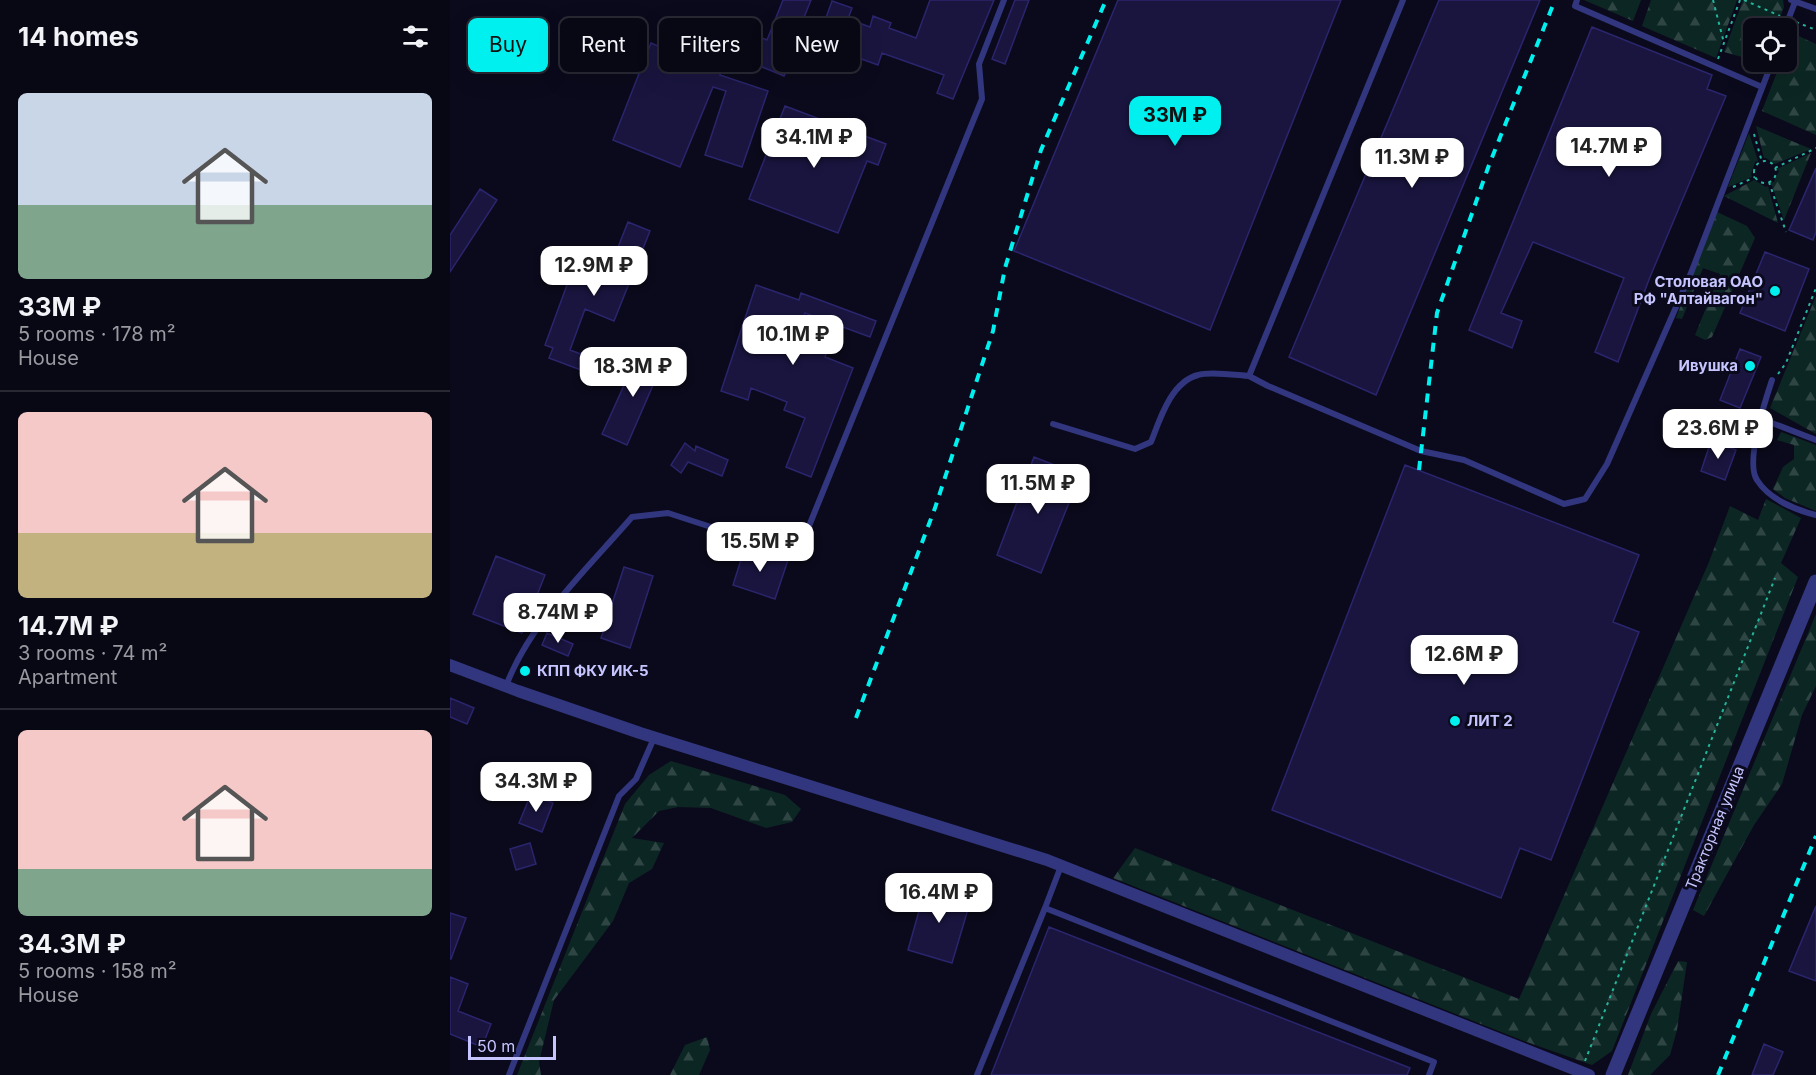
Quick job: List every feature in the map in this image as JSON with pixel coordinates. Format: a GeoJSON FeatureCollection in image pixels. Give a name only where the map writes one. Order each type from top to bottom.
{"type":"FeatureCollection","features":[{"type":"Feature","properties":{"kind":"street","name":"Тракторная улица"},"geometry":{"type":"LineString","coordinates":[[1613,1075],[1816,582]]}},
{"type":"Feature","properties":{"kind":"street"},"geometry":{"type":"LineString","coordinates":[[450,665],[654,737],[1062,866],[1585,1074]]}},
{"type":"Feature","properties":{"kind":"lane"},"geometry":{"type":"LineString","coordinates":[[506,686],[512,669],[527,642],[562,597],[632,517],[668,513],[757,542],[788,544],[809,526],[982,99],[980,64],[1004,0]]}},
{"type":"Feature","properties":{"kind":"lane"},"geometry":{"type":"LineString","coordinates":[[1249,376],[1403,0]]}},
{"type":"Feature","properties":{"kind":"lane"},"geometry":{"type":"LineString","coordinates":[[1577,0],[1575,6],[1762,87]]}},
{"type":"Feature","properties":{"kind":"lane"},"geometry":{"type":"LineString","coordinates":[[1788,18],[1793,1],[1816,9]]}},
{"type":"Feature","properties":{"kind":"lane"},"geometry":{"type":"LineString","coordinates":[[1053,424],[1135,449],[1151,442],[1166,403],[1186,380],[1198,374],[1249,376],[1421,451],[1464,460],[1564,504],[1585,499],[1611,453],[1692,273],[1768,72]]}},
{"type":"Feature","properties":{"kind":"lane"},"geometry":{"type":"LineString","coordinates":[[1772,380],[1759,418],[1754,454],[1756,479],[1774,497],[1803,512],[1816,515]]}},
{"type":"Feature","properties":{"kind":"lane"},"geometry":{"type":"LineString","coordinates":[[1759,418],[1816,440]]}},
{"type":"Feature","properties":{"kind":"lane"},"geometry":{"type":"LineString","coordinates":[[509,1075],[619,796],[636,779],[654,737]]}},
{"type":"Feature","properties":{"kind":"lane"},"geometry":{"type":"LineString","coordinates":[[977,1075],[1062,866]]}},
{"type":"Feature","properties":{"kind":"lane"},"geometry":{"type":"LineString","coordinates":[[1046,908],[1434,1062],[1429,1075]]}},
{"type":"Feature","properties":{"kind":"path"},"geometry":{"type":"LineString","coordinates":[[1713,0],[1724,43]]}},
{"type":"Feature","properties":{"kind":"path"},"geometry":{"type":"LineString","coordinates":[[1716,67],[1740,0]]}},
{"type":"Feature","properties":{"kind":"path"},"geometry":{"type":"LineString","coordinates":[[1750,120],[1762,162]]}},
{"type":"Feature","properties":{"kind":"path"},"geometry":{"type":"LineString","coordinates":[[1775,168],[1816,148]]}},
{"type":"Feature","properties":{"kind":"path"},"geometry":{"type":"LineString","coordinates":[[1762,162],[1768,162],[1775,168],[1775,176],[1769,182],[1760,182],[1755,177],[1756,167],[1762,162]]}},
{"type":"Feature","properties":{"kind":"path"},"geometry":{"type":"LineString","coordinates":[[1722,192],[1755,177]]}},
{"type":"Feature","properties":{"kind":"path"},"geometry":{"type":"LineString","coordinates":[[1769,182],[1786,232]]}},
{"type":"Feature","properties":{"kind":"path"},"geometry":{"type":"LineString","coordinates":[[1772,380],[1786,363],[1816,288]]}},
{"type":"Feature","properties":{"kind":"path"},"geometry":{"type":"LineString","coordinates":[[1585,1074],[1775,578]]}},
{"type":"Feature","properties":{"kind":"green space"},"geometry":{"type":"Polygon","coordinates":[[[1584,0],[1641,0],[1633,21],[1584,0]]]}},
{"type":"Feature","properties":{"kind":"green space"},"geometry":{"type":"Polygon","coordinates":[[[1651,0],[1737,0],[1716,58],[1642,26],[1651,0]]]}},
{"type":"Feature","properties":{"kind":"green space"},"geometry":{"type":"Polygon","coordinates":[[[1743,0],[1783,0],[1784,7],[1780,18],[1743,18],[1743,57],[1724,52],[1743,0]]]}},
{"type":"Feature","properties":{"kind":"green space"},"geometry":{"type":"Polygon","coordinates":[[[1797,35],[1816,44],[1816,135],[1762,111],[1777,72],[1797,72],[1797,35]]]}},
{"type":"Feature","properties":{"kind":"green space"},"geometry":{"type":"Polygon","coordinates":[[[1756,126],[1811,149],[1775,164],[1764,158],[1756,126]]]}},
{"type":"Feature","properties":{"kind":"green space"},"geometry":{"type":"Polygon","coordinates":[[[1749,133],[1758,161],[1755,162],[1752,177],[1728,187],[1749,133]]]}},
{"type":"Feature","properties":{"kind":"green space"},"geometry":{"type":"Polygon","coordinates":[[[1811,153],[1784,220],[1771,183],[1774,182],[1779,171],[1777,169],[1811,153]]]}},
{"type":"Feature","properties":{"kind":"green space"},"geometry":{"type":"Polygon","coordinates":[[[1754,180],[1768,186],[1778,223],[1724,196],[1754,180]]]}},
{"type":"Feature","properties":{"kind":"green space"},"geometry":{"type":"Polygon","coordinates":[[[1717,212],[1747,226],[1755,238],[1712,337],[1705,340],[1695,335],[1720,274],[1703,268],[1682,319],[1676,318],[1717,212]]]}},
{"type":"Feature","properties":{"kind":"green space"},"geometry":{"type":"Polygon","coordinates":[[[1816,296],[1816,434],[1770,408],[1816,296]]]}},
{"type":"Feature","properties":{"kind":"green space"},"geometry":{"type":"Polygon","coordinates":[[[1781,432],[1816,445],[1816,511],[1785,498],[1773,489],[1783,467],[1794,459],[1794,445],[1777,440],[1781,432]]]}},
{"type":"Feature","properties":{"kind":"green space"},"geometry":{"type":"Polygon","coordinates":[[[1766,499],[1801,518],[1781,563],[1798,577],[1612,1051],[1592,1065],[1524,1041],[1113,878],[1135,848],[1519,999],[1709,562],[1730,506],[1758,520],[1766,499]]]}},
{"type":"Feature","properties":{"kind":"green space"},"geometry":{"type":"Polygon","coordinates":[[[1816,614],[1816,686],[1802,715],[1782,784],[1754,825],[1704,916],[1693,910],[1816,614]]]}},
{"type":"Feature","properties":{"kind":"green space"},"geometry":{"type":"Polygon","coordinates":[[[671,761],[785,795],[801,809],[792,822],[766,828],[711,808],[678,807],[659,811],[632,838],[664,843],[652,869],[629,883],[613,921],[554,1000],[539,1062],[541,1075],[517,1075],[625,804],[649,775],[671,761]]]}},
{"type":"Feature","properties":{"kind":"green space"},"geometry":{"type":"Polygon","coordinates":[[[1678,961],[1687,962],[1677,1030],[1670,1055],[1650,1075],[1628,1075],[1651,1014],[1678,961]]]}},
{"type":"Feature","properties":{"kind":"green space"},"geometry":{"type":"Polygon","coordinates":[[[707,1037],[710,1050],[699,1075],[670,1075],[685,1045],[707,1037]]]}},
{"type":"Feature","properties":{"kind":"building"},"geometry":{"type":"Polygon","coordinates":[[[783,0],[811,0],[804,18],[776,18],[783,0]]]}},
{"type":"Feature","properties":{"kind":"building"},"geometry":{"type":"Polygon","coordinates":[[[930,0],[994,0],[953,99],[937,93],[944,75],[882,53],[878,65],[860,59],[860,23],[870,27],[873,16],[891,23],[889,28],[916,38],[930,0]]]}},
{"type":"Feature","properties":{"kind":"building"},"geometry":{"type":"Polygon","coordinates":[[[1015,0],[1029,0],[1005,64],[992,59],[1015,0]]]}},
{"type":"Feature","properties":{"kind":"building"},"geometry":{"type":"Polygon","coordinates":[[[1118,0],[1341,0],[1210,330],[1014,251],[1118,0]]]}},
{"type":"Feature","properties":{"kind":"building"},"geometry":{"type":"Polygon","coordinates":[[[1439,0],[1540,0],[1376,395],[1289,357],[1439,0]]]}},
{"type":"Feature","properties":{"kind":"building"},"geometry":{"type":"Polygon","coordinates":[[[832,1],[852,8],[848,18],[826,18],[832,1]]]}},
{"type":"Feature","properties":{"kind":"building"},"geometry":{"type":"Polygon","coordinates":[[[773,25],[773,71],[761,66],[761,37],[767,40],[773,25]]]}},
{"type":"Feature","properties":{"kind":"building"},"geometry":{"type":"Polygon","coordinates":[[[1592,27],[1712,75],[1707,89],[1726,96],[1650,277],[1618,362],[1595,352],[1624,278],[1533,242],[1501,313],[1522,321],[1512,348],[1469,330],[1592,27]]]}},
{"type":"Feature","properties":{"kind":"building"},"geometry":{"type":"Polygon","coordinates":[[[651,43],[659,46],[659,72],[719,72],[720,75],[768,91],[742,167],[705,155],[726,91],[713,87],[680,167],[613,140],[640,72],[647,72],[647,53],[651,43]]]}},
{"type":"Feature","properties":{"kind":"building"},"geometry":{"type":"Polygon","coordinates":[[[774,72],[786,72],[784,76],[774,72]]]}},
{"type":"Feature","properties":{"kind":"building"},"geometry":{"type":"Polygon","coordinates":[[[785,106],[886,144],[878,165],[867,161],[838,233],[749,199],[785,106]]]}},
{"type":"Feature","properties":{"kind":"building"},"geometry":{"type":"Polygon","coordinates":[[[1816,168],[1816,232],[1813,240],[1789,230],[1816,168]]]}},
{"type":"Feature","properties":{"kind":"building"},"geometry":{"type":"Polygon","coordinates":[[[480,189],[497,200],[450,272],[450,235],[480,189]]]}},
{"type":"Feature","properties":{"kind":"building"},"geometry":{"type":"Polygon","coordinates":[[[628,222],[650,231],[614,321],[585,309],[570,350],[594,359],[589,373],[549,358],[553,348],[545,345],[575,263],[607,275],[628,222]]]}},
{"type":"Feature","properties":{"kind":"building","name":"Столовая ОАО РФ \"Алтайвагон\""},"geometry":{"type":"Polygon","coordinates":[[[1765,252],[1809,269],[1785,331],[1740,313],[1765,252]]]}},
{"type":"Feature","properties":{"kind":"building"},"geometry":{"type":"Polygon","coordinates":[[[756,285],[799,300],[801,293],[876,321],[870,337],[805,313],[796,335],[828,347],[825,357],[853,368],[811,477],[786,467],[805,418],[784,410],[787,402],[751,388],[748,400],[721,391],[756,285]]]}},
{"type":"Feature","properties":{"kind":"building"},"geometry":{"type":"Polygon","coordinates":[[[1740,349],[1761,357],[1740,408],[1720,400],[1740,349]]]}},
{"type":"Feature","properties":{"kind":"building"},"geometry":{"type":"Polygon","coordinates":[[[640,350],[664,360],[627,445],[602,434],[640,350]]]}},
{"type":"Feature","properties":{"kind":"building"},"geometry":{"type":"Polygon","coordinates":[[[1711,441],[1736,450],[1725,480],[1701,471],[1711,441]]]}},
{"type":"Feature","properties":{"kind":"building"},"geometry":{"type":"Polygon","coordinates":[[[685,443],[695,451],[696,446],[728,460],[722,476],[688,462],[681,473],[671,465],[685,443]]]}},
{"type":"Feature","properties":{"kind":"building"},"geometry":{"type":"Polygon","coordinates":[[[1034,457],[1080,475],[1041,573],[997,555],[1034,457]]]}},
{"type":"Feature","properties":{"kind":"building","name":"ЛИТ 2"},"geometry":{"type":"Polygon","coordinates":[[[1405,465],[1639,555],[1613,622],[1639,632],[1551,860],[1520,848],[1501,898],[1272,810],[1405,465]]]}},
{"type":"Feature","properties":{"kind":"building"},"geometry":{"type":"Polygon","coordinates":[[[745,547],[788,560],[775,599],[733,585],[745,547]]]}},
{"type":"Feature","properties":{"kind":"building"},"geometry":{"type":"Polygon","coordinates":[[[496,556],[545,575],[522,633],[473,614],[496,556]]]}},
{"type":"Feature","properties":{"kind":"building"},"geometry":{"type":"Polygon","coordinates":[[[624,567],[653,576],[630,648],[601,638],[624,567]]]}},
{"type":"Feature","properties":{"kind":"building"},"geometry":{"type":"Polygon","coordinates":[[[547,633],[573,644],[568,656],[542,645],[547,633]]]}},
{"type":"Feature","properties":{"kind":"building"},"geometry":{"type":"Polygon","coordinates":[[[450,698],[474,708],[467,724],[450,717],[450,698]]]}},
{"type":"Feature","properties":{"kind":"building"},"geometry":{"type":"Polygon","coordinates":[[[531,794],[553,803],[542,832],[519,823],[531,794]]]}},
{"type":"Feature","properties":{"kind":"building"},"geometry":{"type":"Polygon","coordinates":[[[530,843],[536,864],[516,870],[510,849],[530,843]]]}},
{"type":"Feature","properties":{"kind":"building"},"geometry":{"type":"Polygon","coordinates":[[[926,886],[971,899],[952,963],[908,950],[926,886]]]}},
{"type":"Feature","properties":{"kind":"building"},"geometry":{"type":"Polygon","coordinates":[[[1816,906],[1816,981],[1789,971],[1816,906]]]}},
{"type":"Feature","properties":{"kind":"building"},"geometry":{"type":"Polygon","coordinates":[[[450,913],[466,918],[451,959],[450,959],[450,913]]]}},
{"type":"Feature","properties":{"kind":"building"},"geometry":{"type":"Polygon","coordinates":[[[1049,927],[1410,1068],[1407,1075],[991,1075],[1049,927]]]}},
{"type":"Feature","properties":{"kind":"building"},"geometry":{"type":"Polygon","coordinates":[[[450,977],[468,984],[458,1011],[491,1024],[482,1047],[450,1034],[450,977]]]}},
{"type":"Feature","properties":{"kind":"building"},"geometry":{"type":"Polygon","coordinates":[[[1764,1044],[1783,1052],[1773,1075],[1752,1075],[1764,1044]]]}},
{"type":"Feature","properties":{"kind":"railway"},"geometry":{"type":"LineString","coordinates":[[856,718],[935,508],[993,331],[1005,268],[1041,150],[1106,0]]}},
{"type":"Feature","properties":{"kind":"railway"},"geometry":{"type":"LineString","coordinates":[[1419,470],[1437,313],[1489,165],[1555,0]]}},
{"type":"Feature","properties":{"kind":"railway"},"geometry":{"type":"LineString","coordinates":[[1718,1075],[1816,836]]}},
{"type":"Feature","properties":{"kind":"place","name":"Столовая ОАО РФ \"Алтайвагон\""},"geometry":{"type":"Point","coordinates":[1775,291]}},
{"type":"Feature","properties":{"kind":"place","name":"Ивушка"},"geometry":{"type":"Point","coordinates":[1750,366]}},
{"type":"Feature","properties":{"kind":"place","name":"КПП ФКУ ИК-5"},"geometry":{"type":"Point","coordinates":[525,671]}},
{"type":"Feature","properties":{"kind":"place","name":"ЛИТ 2"},"geometry":{"type":"Point","coordinates":[1455,721]}}]}
